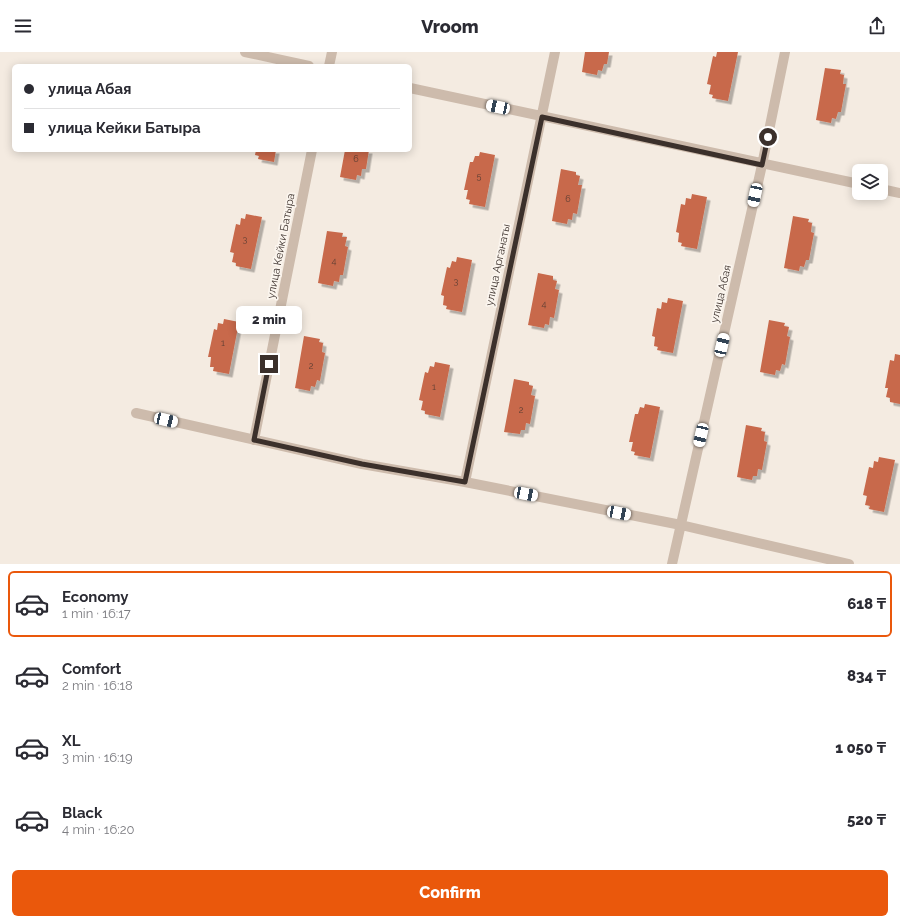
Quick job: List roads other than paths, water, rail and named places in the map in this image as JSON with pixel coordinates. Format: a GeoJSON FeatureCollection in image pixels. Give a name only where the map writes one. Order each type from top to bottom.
{"type":"FeatureCollection","features":[{"type":"Feature","properties":{"kind":"street"},"geometry":{"type":"LineString","coordinates":[[245,52],[300,64]]}},
{"type":"Feature","properties":{"kind":"street"},"geometry":{"type":"LineString","coordinates":[[329,64],[332,52]]}},
{"type":"Feature","properties":{"kind":"street","name":"улица Арганаты"},"geometry":{"type":"LineString","coordinates":[[465,482],[555,52]]}},
{"type":"Feature","properties":{"kind":"street","name":"улица Абая"},"geometry":{"type":"LineString","coordinates":[[672,564],[762,165],[785,52]]}},
{"type":"Feature","properties":{"kind":"street"},"geometry":{"type":"LineString","coordinates":[[412,88],[762,165],[852,183]]}},
{"type":"Feature","properties":{"kind":"street","name":"улица Кейки Батыра"},"geometry":{"type":"LineString","coordinates":[[254,440],[312,152]]}},
{"type":"Feature","properties":{"kind":"street"},"geometry":{"type":"LineString","coordinates":[[888,190],[900,193]]}},
{"type":"Feature","properties":{"kind":"street"},"geometry":{"type":"LineString","coordinates":[[136,413],[362,464],[465,482],[681,526],[849,564]]}}]}
